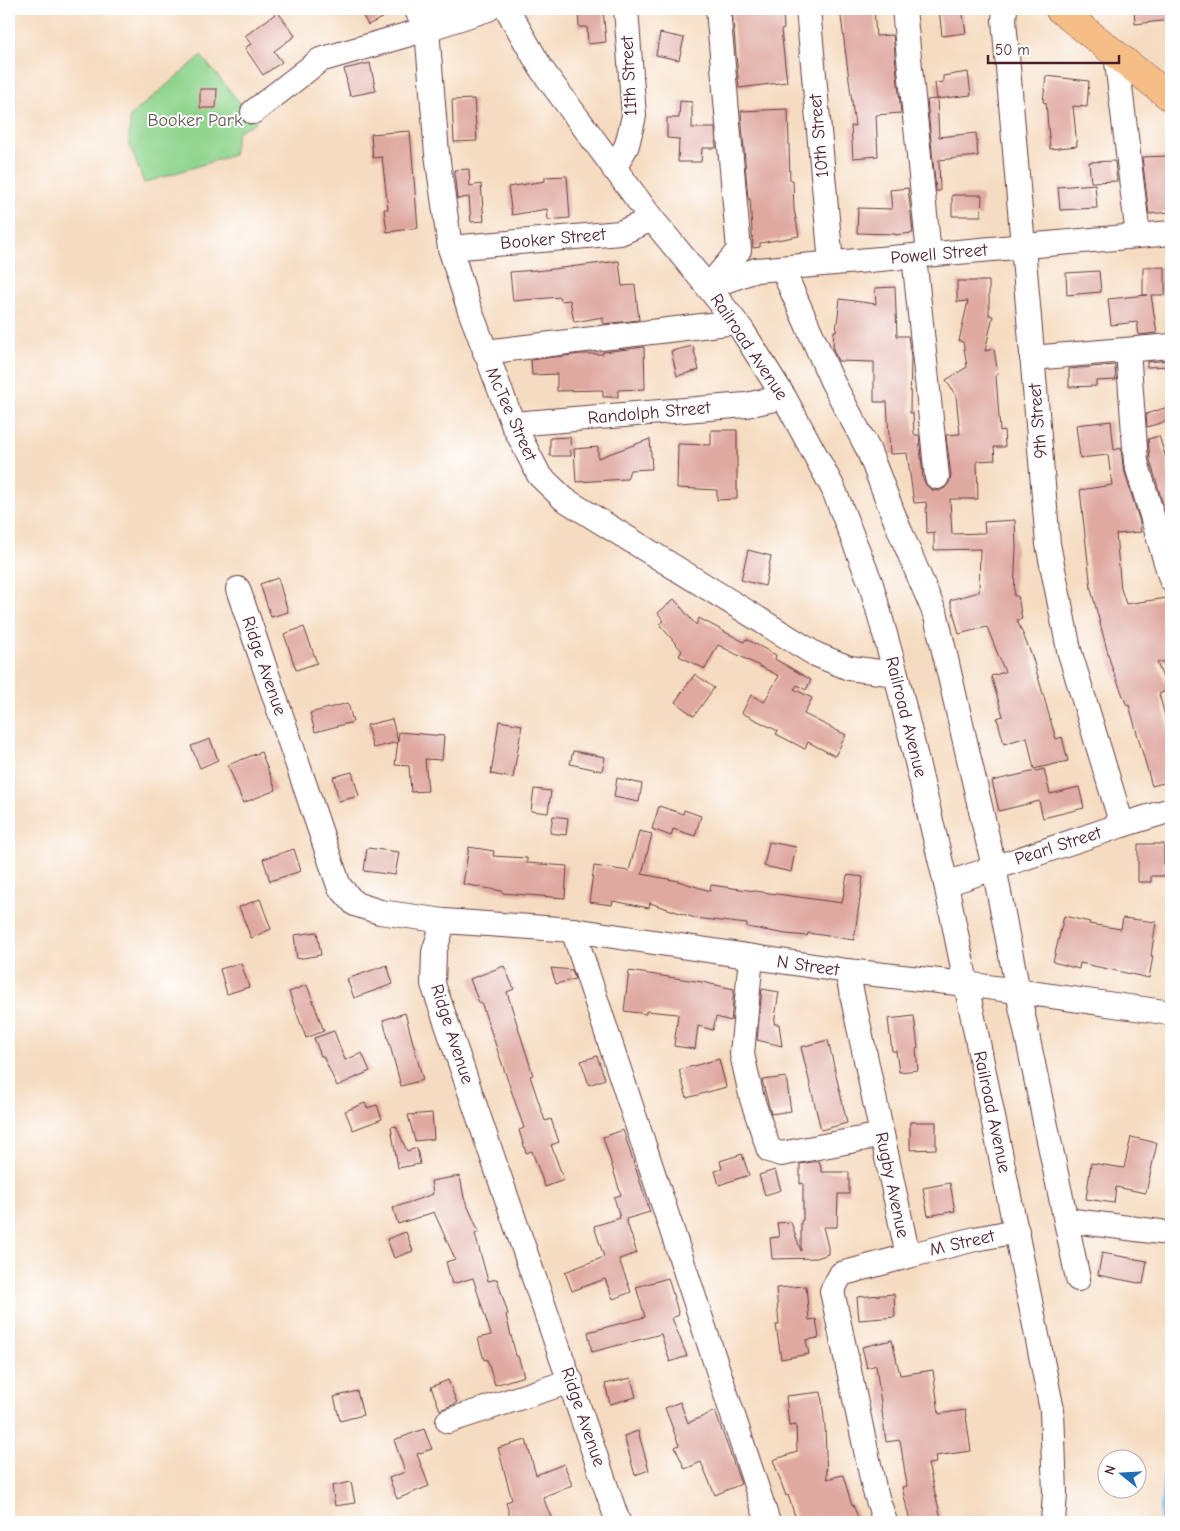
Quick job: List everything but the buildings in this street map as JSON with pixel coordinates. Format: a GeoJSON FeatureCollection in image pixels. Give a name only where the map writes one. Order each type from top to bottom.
{"type":"FeatureCollection","features":[{"type":"Feature","properties":{"kind":"main road"},"geometry":{"type":"LineString","coordinates":[[1059,9],[1171,98]]}},
{"type":"Feature","properties":{"kind":"street","name":"McTee Street"},"geometry":{"type":"LineString","coordinates":[[416,9],[428,29],[437,154],[450,248],[484,352],[513,424],[539,475],[564,499],[815,654],[849,668],[896,674]]}},
{"type":"Feature","properties":{"kind":"street"},"geometry":{"type":"LineString","coordinates":[[253,112],[320,60],[428,29],[488,9]]}},
{"type":"Feature","properties":{"kind":"street","name":"Railroad Avenue"},"geometry":{"type":"LineString","coordinates":[[507,9],[542,70],[652,219],[735,322],[784,397],[833,488],[872,584],[896,674],[946,884],[1052,1410],[1055,1493],[1053,1522]]}},
{"type":"Feature","properties":{"kind":"street","name":"11th Street"},"geometry":{"type":"LineString","coordinates":[[614,169],[627,145],[634,116],[626,9]]}},
{"type":"Feature","properties":{"kind":"street"},"geometry":{"type":"LineString","coordinates":[[708,287],[739,250],[718,9]]}},
{"type":"Feature","properties":{"kind":"street","name":"10th Street"},"geometry":{"type":"LineString","coordinates":[[808,9],[831,263]]}},
{"type":"Feature","properties":{"kind":"street"},"geometry":{"type":"LineString","coordinates":[[904,9],[937,477]]}},
{"type":"Feature","properties":{"kind":"street","name":"9th Street"},"geometry":{"type":"LineString","coordinates":[[1005,9],[1004,20],[1048,544],[1069,650],[1122,825]]}},
{"type":"Feature","properties":{"kind":"street"},"geometry":{"type":"LineString","coordinates":[[1116,54],[1138,236]]}},
{"type":"Feature","properties":{"kind":"street","name":"Booker Street"},"geometry":{"type":"LineString","coordinates":[[450,248],[620,233],[652,219]]}},
{"type":"Feature","properties":{"kind":"street","name":"Powell Street"},"geometry":{"type":"LineString","coordinates":[[708,287],[756,270],[1171,233]]}},
{"type":"Feature","properties":{"kind":"street"},"geometry":{"type":"LineString","coordinates":[[782,268],[832,381],[868,449],[936,616],[994,867],[1078,1279]]}},
{"type":"Feature","properties":{"kind":"street"},"geometry":{"type":"LineString","coordinates":[[484,352],[735,322]]}},
{"type":"Feature","properties":{"kind":"street"},"geometry":{"type":"LineString","coordinates":[[1032,358],[1171,346]]}},
{"type":"Feature","properties":{"kind":"street"},"geometry":{"type":"LineString","coordinates":[[1128,350],[1136,462],[1171,579]]}},
{"type":"Feature","properties":{"kind":"street","name":"Randolph Street"},"geometry":{"type":"LineString","coordinates":[[513,424],[746,405],[784,397]]}},
{"type":"Feature","properties":{"kind":"street","name":"Ridge Avenue"},"geometry":{"type":"LineString","coordinates":[[238,589],[339,886],[355,904],[363,907],[380,912],[444,921],[434,952],[433,984],[618,1522]]}},
{"type":"Feature","properties":{"kind":"street","name":"Pearl Street"},"geometry":{"type":"LineString","coordinates":[[946,884],[1171,810]]}},
{"type":"Feature","properties":{"kind":"street","name":"N Street"},"geometry":{"type":"LineString","coordinates":[[444,921],[573,930],[848,972],[966,984],[1171,1012]]}},
{"type":"Feature","properties":{"kind":"street"},"geometry":{"type":"LineString","coordinates":[[573,930],[768,1522]]}},
{"type":"Feature","properties":{"kind":"street"},"geometry":{"type":"LineString","coordinates":[[752,957],[742,1054],[752,1099],[768,1150],[781,1154],[882,1135]]}},
{"type":"Feature","properties":{"kind":"street","name":"Rugby Avenue"},"geometry":{"type":"LineString","coordinates":[[848,972],[908,1256],[841,1274],[832,1291],[874,1488],[885,1522]]}},
{"type":"Feature","properties":{"kind":"street"},"geometry":{"type":"LineString","coordinates":[[1066,1220],[1160,1232]]}},
{"type":"Feature","properties":{"kind":"street","name":"M Street"},"geometry":{"type":"LineString","coordinates":[[908,1256],[975,1239],[1017,1231]]}},
{"type":"Feature","properties":{"kind":"street"},"geometry":{"type":"LineString","coordinates":[[448,1421],[571,1381]]}},
{"type":"Feature","properties":{"kind":"green space","name":"Booker Park"},"geometry":{"type":"Polygon","coordinates":[[[201,56],[256,122],[238,131],[233,155],[144,183],[129,143],[130,116],[201,56]]]}},
{"type":"Feature","properties":{"kind":"waterway"},"geometry":{"type":"LineString","coordinates":[[1161,1522],[1165,1476],[1171,1463]]}}]}
